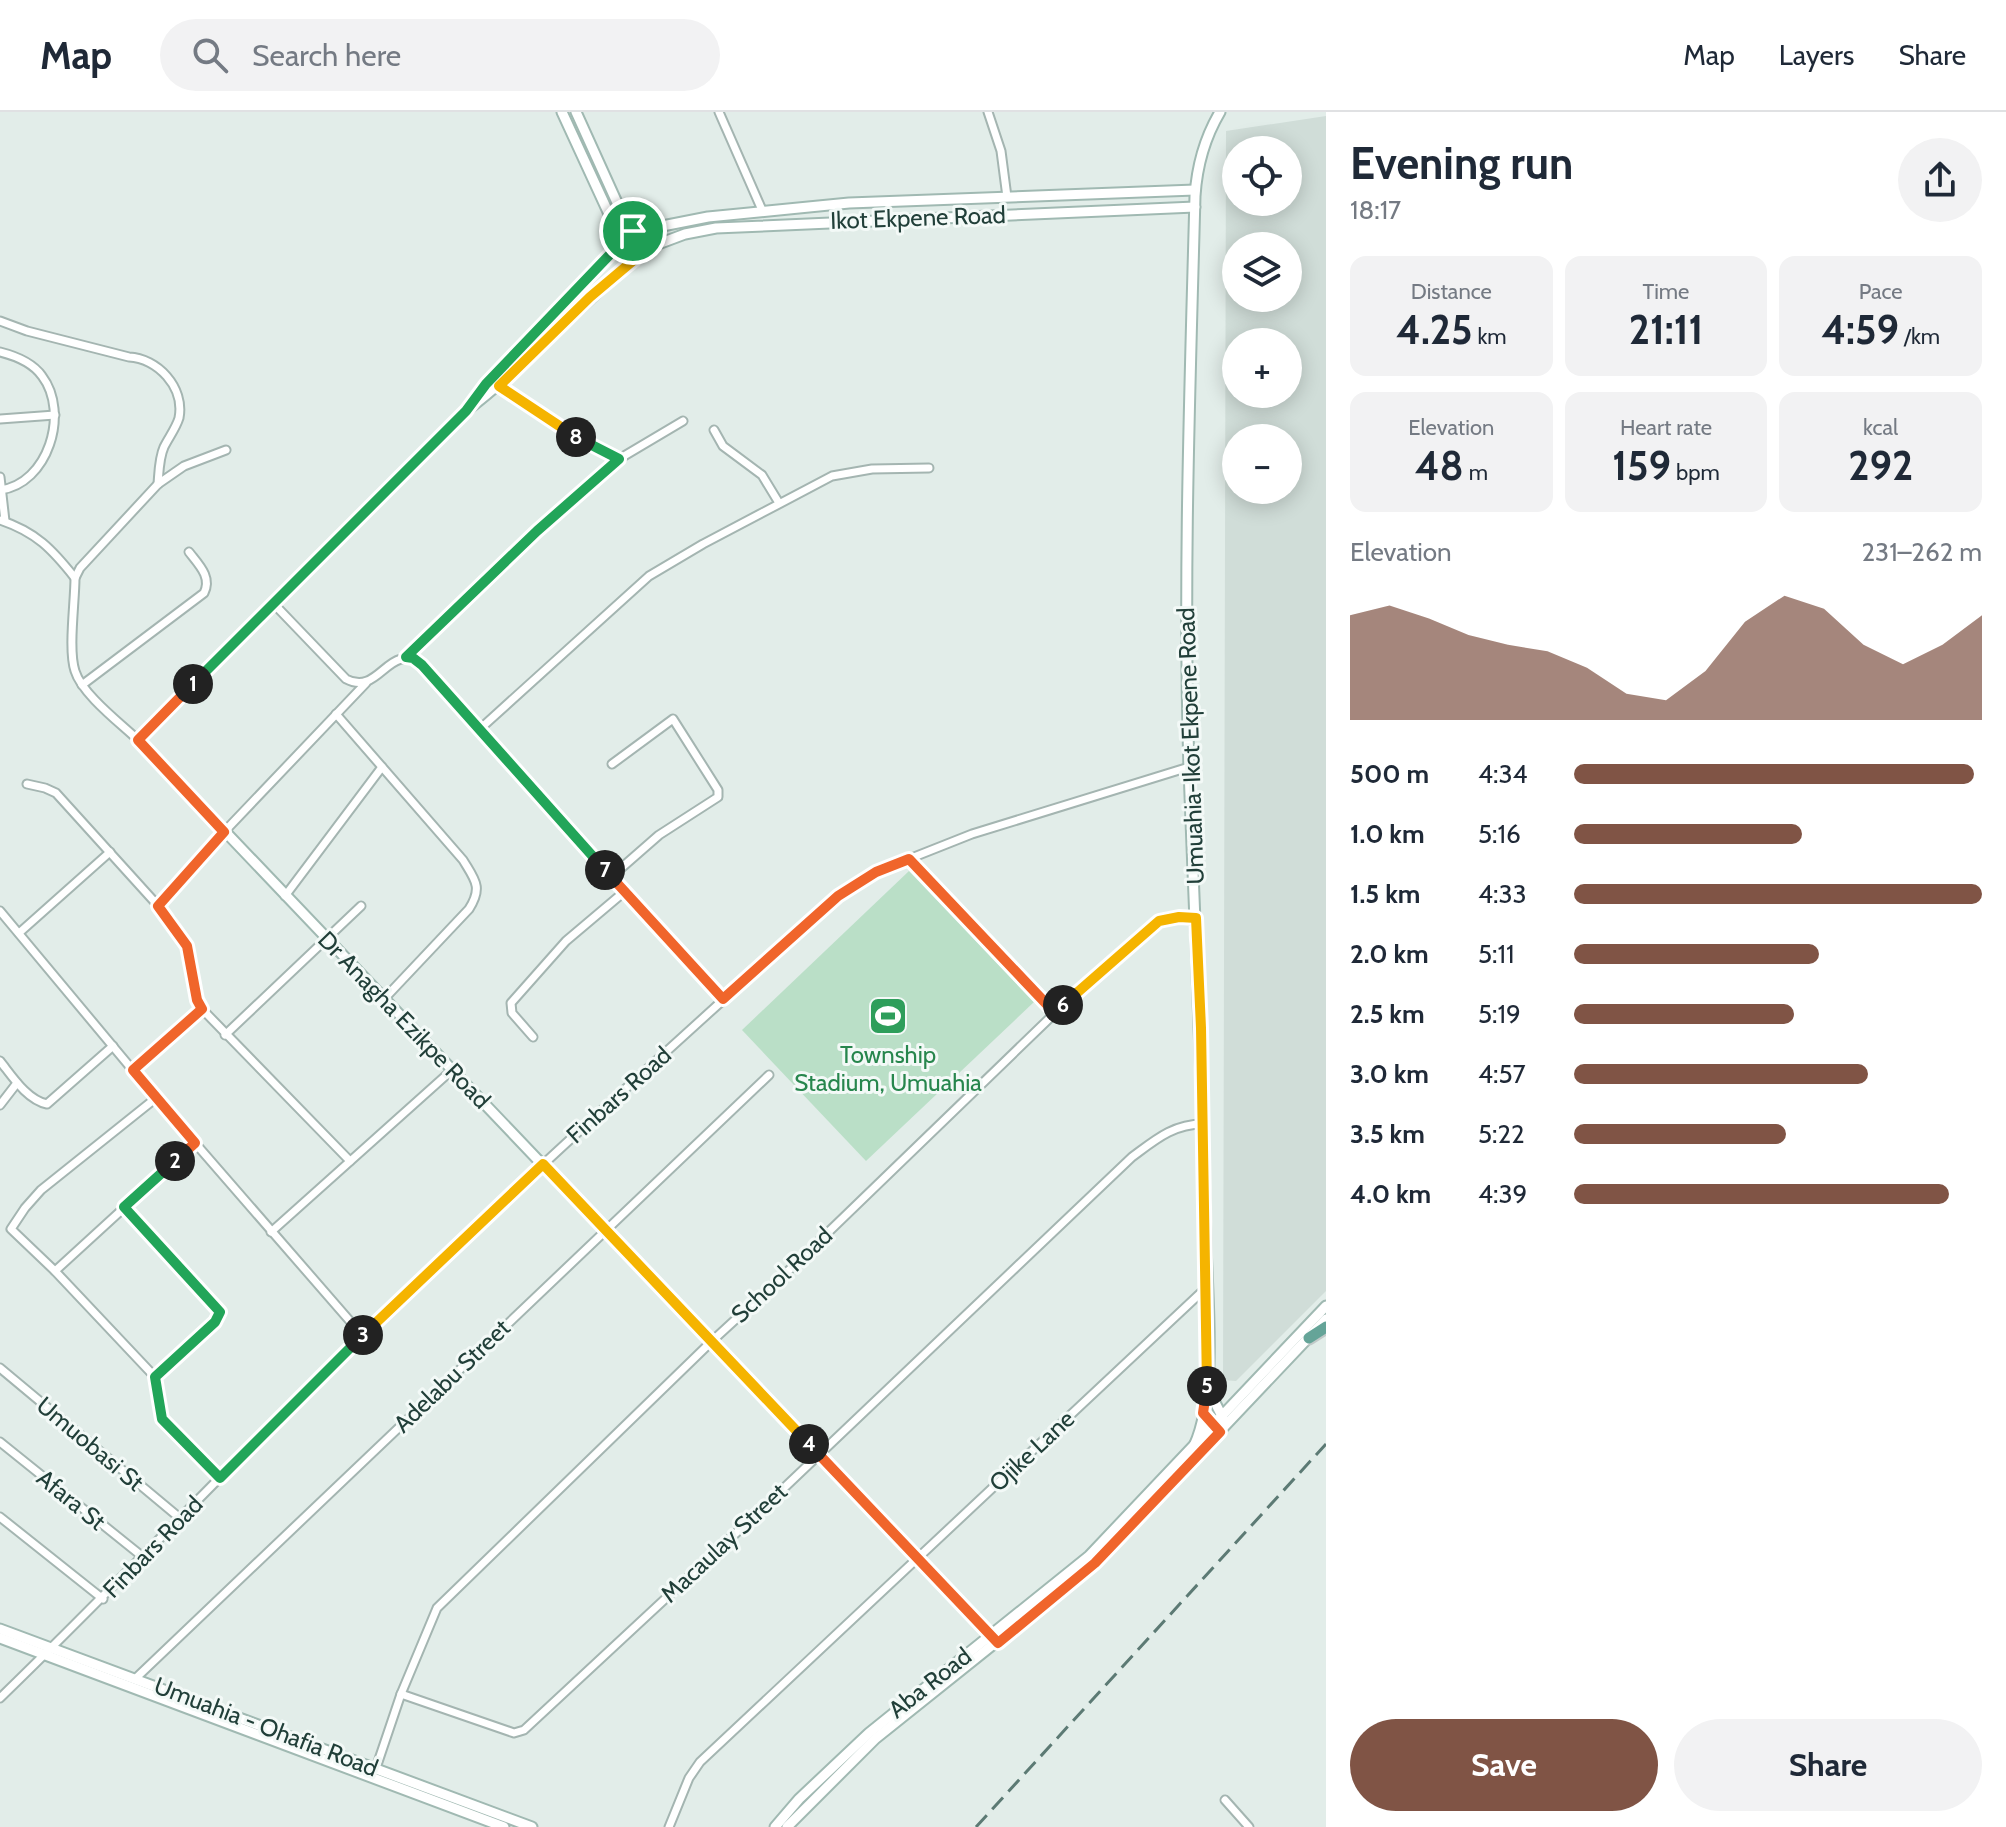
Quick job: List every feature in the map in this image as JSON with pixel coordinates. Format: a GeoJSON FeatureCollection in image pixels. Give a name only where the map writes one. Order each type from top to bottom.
{"type":"FeatureCollection","features":[{"type":"Feature","properties":{"kind":"main road"},"geometry":{"type":"LineString","coordinates":[[562,112],[624,253],[641,253],[645,239],[635,231],[619,207],[576,112]]}},
{"type":"Feature","properties":{"kind":"main road","name":"Umuahia-Ikot Ekpene Road"},"geometry":{"type":"LineString","coordinates":[[1207,1385],[1203,1124],[1189,767],[1187,587],[1195,190],[1203,146],[1220,112]]}},
{"type":"Feature","properties":{"kind":"main road"},"geometry":{"type":"LineString","coordinates":[[138,740],[466,411],[486,384],[620,242],[623,235],[669,223],[762,210],[849,203],[1195,190]]}},
{"type":"Feature","properties":{"kind":"main road","name":"Ikot Ekpene Road"},"geometry":{"type":"LineString","coordinates":[[466,411],[499,386],[590,297],[641,253],[685,234],[716,228],[1195,207]]}},
{"type":"Feature","properties":{"kind":"main road","name":"Dr Anagha Ezikpe Road"},"geometry":{"type":"LineString","coordinates":[[138,740],[995,1639]]}},
{"type":"Feature","properties":{"kind":"main road","name":"Aba Road"},"geometry":{"type":"LineString","coordinates":[[787,1827],[875,1739],[1089,1556],[1194,1446],[1220,1425],[1232,1405],[1326,1306]]}},
{"type":"Feature","properties":{"kind":"main road","name":"Aba Road"},"geometry":{"type":"LineString","coordinates":[[775,1827],[799,1799],[869,1733],[1095,1563],[1220,1425],[1326,1319]]}},
{"type":"Feature","properties":{"kind":"main road"},"geometry":{"type":"LineString","coordinates":[[1309,1338],[1326,1327]]}},
{"type":"Feature","properties":{"kind":"main road"},"geometry":{"type":"LineString","coordinates":[[1207,1385],[1220,1425]]}},
{"type":"Feature","properties":{"kind":"main road"},"geometry":{"type":"LineString","coordinates":[[1194,1446],[1201,1427],[1207,1385]]}},
{"type":"Feature","properties":{"kind":"main road"},"geometry":{"type":"LineString","coordinates":[[1212,1400],[1222,1407],[1232,1405]]}},
{"type":"Feature","properties":{"kind":"main road"},"geometry":{"type":"LineString","coordinates":[[1203,1413],[1220,1425]]}},
{"type":"Feature","properties":{"kind":"main road","name":"Umuahia - Ohafia Road"},"geometry":{"type":"LineString","coordinates":[[0,1629],[497,1826]]}},
{"type":"Feature","properties":{"kind":"main road","name":"Umuahia - Ohafia Road"},"geometry":{"type":"LineString","coordinates":[[0,1638],[136,1678],[532,1827]]}},
{"type":"Feature","properties":{"kind":"street"},"geometry":{"type":"LineString","coordinates":[[719,112],[762,210]]}},
{"type":"Feature","properties":{"kind":"street"},"geometry":{"type":"LineString","coordinates":[[988,112],[1001,151],[1007,197]]}},
{"type":"Feature","properties":{"kind":"street"},"geometry":{"type":"LineString","coordinates":[[0,321],[27,331],[144,358],[157,365],[171,383],[179,405],[178,419],[164,448],[158,484]]}},
{"type":"Feature","properties":{"kind":"street"},"geometry":{"type":"LineString","coordinates":[[0,352],[23,359],[38,371],[48,387],[55,415],[50,443],[37,467],[22,482],[1,490]]}},
{"type":"Feature","properties":{"kind":"street"},"geometry":{"type":"LineString","coordinates":[[499,386],[591,446],[619,459]]}},
{"type":"Feature","properties":{"kind":"street"},"geometry":{"type":"LineString","coordinates":[[0,419],[55,415]]}},
{"type":"Feature","properties":{"kind":"street"},"geometry":{"type":"LineString","coordinates":[[406,657],[537,531],[619,459],[683,421]]}},
{"type":"Feature","properties":{"kind":"street"},"geometry":{"type":"LineString","coordinates":[[714,430],[723,446],[762,475],[779,503]]}},
{"type":"Feature","properties":{"kind":"street"},"geometry":{"type":"LineString","coordinates":[[138,740],[82,685],[75,672],[75,578],[80,568],[158,484],[184,466],[226,450]]}},
{"type":"Feature","properties":{"kind":"street"},"geometry":{"type":"LineString","coordinates":[[481,728],[649,576],[832,476],[872,469],[929,468]]}},
{"type":"Feature","properties":{"kind":"street"},"geometry":{"type":"LineString","coordinates":[[0,477],[2,520],[24,527],[51,548],[75,578]]}},
{"type":"Feature","properties":{"kind":"street"},"geometry":{"type":"LineString","coordinates":[[82,685],[204,593],[208,586],[207,576],[189,552]]}},
{"type":"Feature","properties":{"kind":"street"},"geometry":{"type":"LineString","coordinates":[[273,603],[357,687]]}},
{"type":"Feature","properties":{"kind":"street"},"geometry":{"type":"LineString","coordinates":[[158,906],[336,714],[357,687],[399,658],[413,658],[481,728],[624,892],[723,999]]}},
{"type":"Feature","properties":{"kind":"street"},"geometry":{"type":"LineString","coordinates":[[336,714],[463,860],[477,885],[477,897],[469,909],[384,999]]}},
{"type":"Feature","properties":{"kind":"street"},"geometry":{"type":"LineString","coordinates":[[611,877],[669,828],[718,797],[718,790],[673,719],[612,764]]}},
{"type":"Feature","properties":{"kind":"street"},"geometry":{"type":"LineString","coordinates":[[285,896],[382,767]]}},
{"type":"Feature","properties":{"kind":"street","name":"Finbars Road"},"geometry":{"type":"LineString","coordinates":[[0,1698],[103,1599],[362,1335],[543,1164],[838,896],[876,872],[972,834],[1189,767]]}},
{"type":"Feature","properties":{"kind":"street"},"geometry":{"type":"LineString","coordinates":[[27,784],[56,793],[158,906],[187,946],[197,1000],[202,1009],[350,1161]]}},
{"type":"Feature","properties":{"kind":"street"},"geometry":{"type":"LineString","coordinates":[[19,933],[110,852]]}},
{"type":"Feature","properties":{"kind":"street"},"geometry":{"type":"LineString","coordinates":[[909,859],[1055,1013]]}},
{"type":"Feature","properties":{"kind":"street"},"geometry":{"type":"LineString","coordinates":[[533,1037],[512,1013],[511,1003],[566,941],[624,892]]}},
{"type":"Feature","properties":{"kind":"street"},"geometry":{"type":"LineString","coordinates":[[225,1035],[361,906]]}},
{"type":"Feature","properties":{"kind":"street"},"geometry":{"type":"LineString","coordinates":[[0,911],[156,1098],[362,1335]]}},
{"type":"Feature","properties":{"kind":"street","name":"School Road"},"geometry":{"type":"LineString","coordinates":[[376,1768],[401,1694],[437,1608],[1055,1013],[1159,921],[1196,918]]}},
{"type":"Feature","properties":{"kind":"street"},"geometry":{"type":"LineString","coordinates":[[0,927],[8,920]]}},
{"type":"Feature","properties":{"kind":"street"},"geometry":{"type":"LineString","coordinates":[[133,1070],[202,1009]]}},
{"type":"Feature","properties":{"kind":"street"},"geometry":{"type":"LineString","coordinates":[[0,1061],[17,1083],[41,1103],[47,1104],[113,1046]]}},
{"type":"Feature","properties":{"kind":"street"},"geometry":{"type":"LineString","coordinates":[[271,1232],[452,1070]]}},
{"type":"Feature","properties":{"kind":"street","name":"Adelabu Street"},"geometry":{"type":"LineString","coordinates":[[136,1678],[769,1075]]}},
{"type":"Feature","properties":{"kind":"street"},"geometry":{"type":"LineString","coordinates":[[0,1105],[17,1083]]}},
{"type":"Feature","properties":{"kind":"street"},"geometry":{"type":"LineString","coordinates":[[11,1229],[41,1190],[156,1098]]}},
{"type":"Feature","properties":{"kind":"street","name":"Macaulay Street"},"geometry":{"type":"LineString","coordinates":[[401,1694],[519,1732],[763,1508],[1132,1157],[1169,1130],[1187,1124],[1203,1124]]}},
{"type":"Feature","properties":{"kind":"street"},"geometry":{"type":"LineString","coordinates":[[55,1271],[195,1143]]}},
{"type":"Feature","properties":{"kind":"street"},"geometry":{"type":"LineString","coordinates":[[124,1207],[220,1312],[215,1322],[155,1377]]}},
{"type":"Feature","properties":{"kind":"street"},"geometry":{"type":"LineString","coordinates":[[0,1227],[11,1229],[55,1271],[155,1377],[162,1419],[220,1478]]}},
{"type":"Feature","properties":{"kind":"street","name":"Ojike Lane"},"geometry":{"type":"LineString","coordinates":[[669,1827],[689,1778],[700,1762],[1207,1287]]}},
{"type":"Feature","properties":{"kind":"street","name":"Umuobasi St"},"geometry":{"type":"LineString","coordinates":[[0,1368],[181,1519]]}},
{"type":"Feature","properties":{"kind":"street","name":"Afara St"},"geometry":{"type":"LineString","coordinates":[[0,1442],[143,1557]]}},
{"type":"Feature","properties":{"kind":"street"},"geometry":{"type":"LineString","coordinates":[[0,1517],[103,1599]]}},
{"type":"Feature","properties":{"kind":"street"},"geometry":{"type":"LineString","coordinates":[[1225,1800],[1249,1827]]}},
{"type":"Feature","properties":{"kind":"shaded area"},"geometry":{"type":"Polygon","coordinates":[[[1326,116],[1326,1291],[1236,1381],[1223,1380],[1225,504],[1302,504],[1302,424],[1225,424],[1225,408],[1302,408],[1302,328],[1226,328],[1226,312],[1302,312],[1302,232],[1226,232],[1226,216],[1302,216],[1302,136],[1226,136],[1226,131],[1326,116]]]}},
{"type":"Feature","properties":{"kind":"green space","name":"Township Stadium, Umuahia"},"geometry":{"type":"Polygon","coordinates":[[[909,871],[1034,1002],[866,1161],[742,1030],[909,871]]]}},
{"type":"Feature","properties":{"kind":"railway"},"geometry":{"type":"LineString","coordinates":[[976,1827],[1326,1444]]}},
{"type":"Feature","properties":{"kind":"place","name":"Township Stadium, Umuahia"},"geometry":{"type":"Point","coordinates":[888,1016]}},
{"type":"Feature","properties":{"kind":"route"},"geometry":{"type":"LineString","coordinates":[[633,231],[642,234],[645,239],[645,249],[641,254],[590,297],[499,386],[591,446],[619,459],[537,531],[406,657],[422,665],[481,728],[624,892],[723,999],[838,896],[876,872],[909,859],[1055,1013],[1159,921],[1196,918],[1207,1326],[1207,1385],[1203,1413],[1220,1432],[1095,1563],[998,1643],[543,1164],[362,1335],[220,1478],[166,1426],[158,1411],[155,1377],[215,1322],[220,1312],[124,1207],[195,1143],[133,1070],[202,1009],[197,1000],[187,946],[158,906],[224,832],[138,740],[398,481],[620,244],[623,235],[633,231]]}}]}
